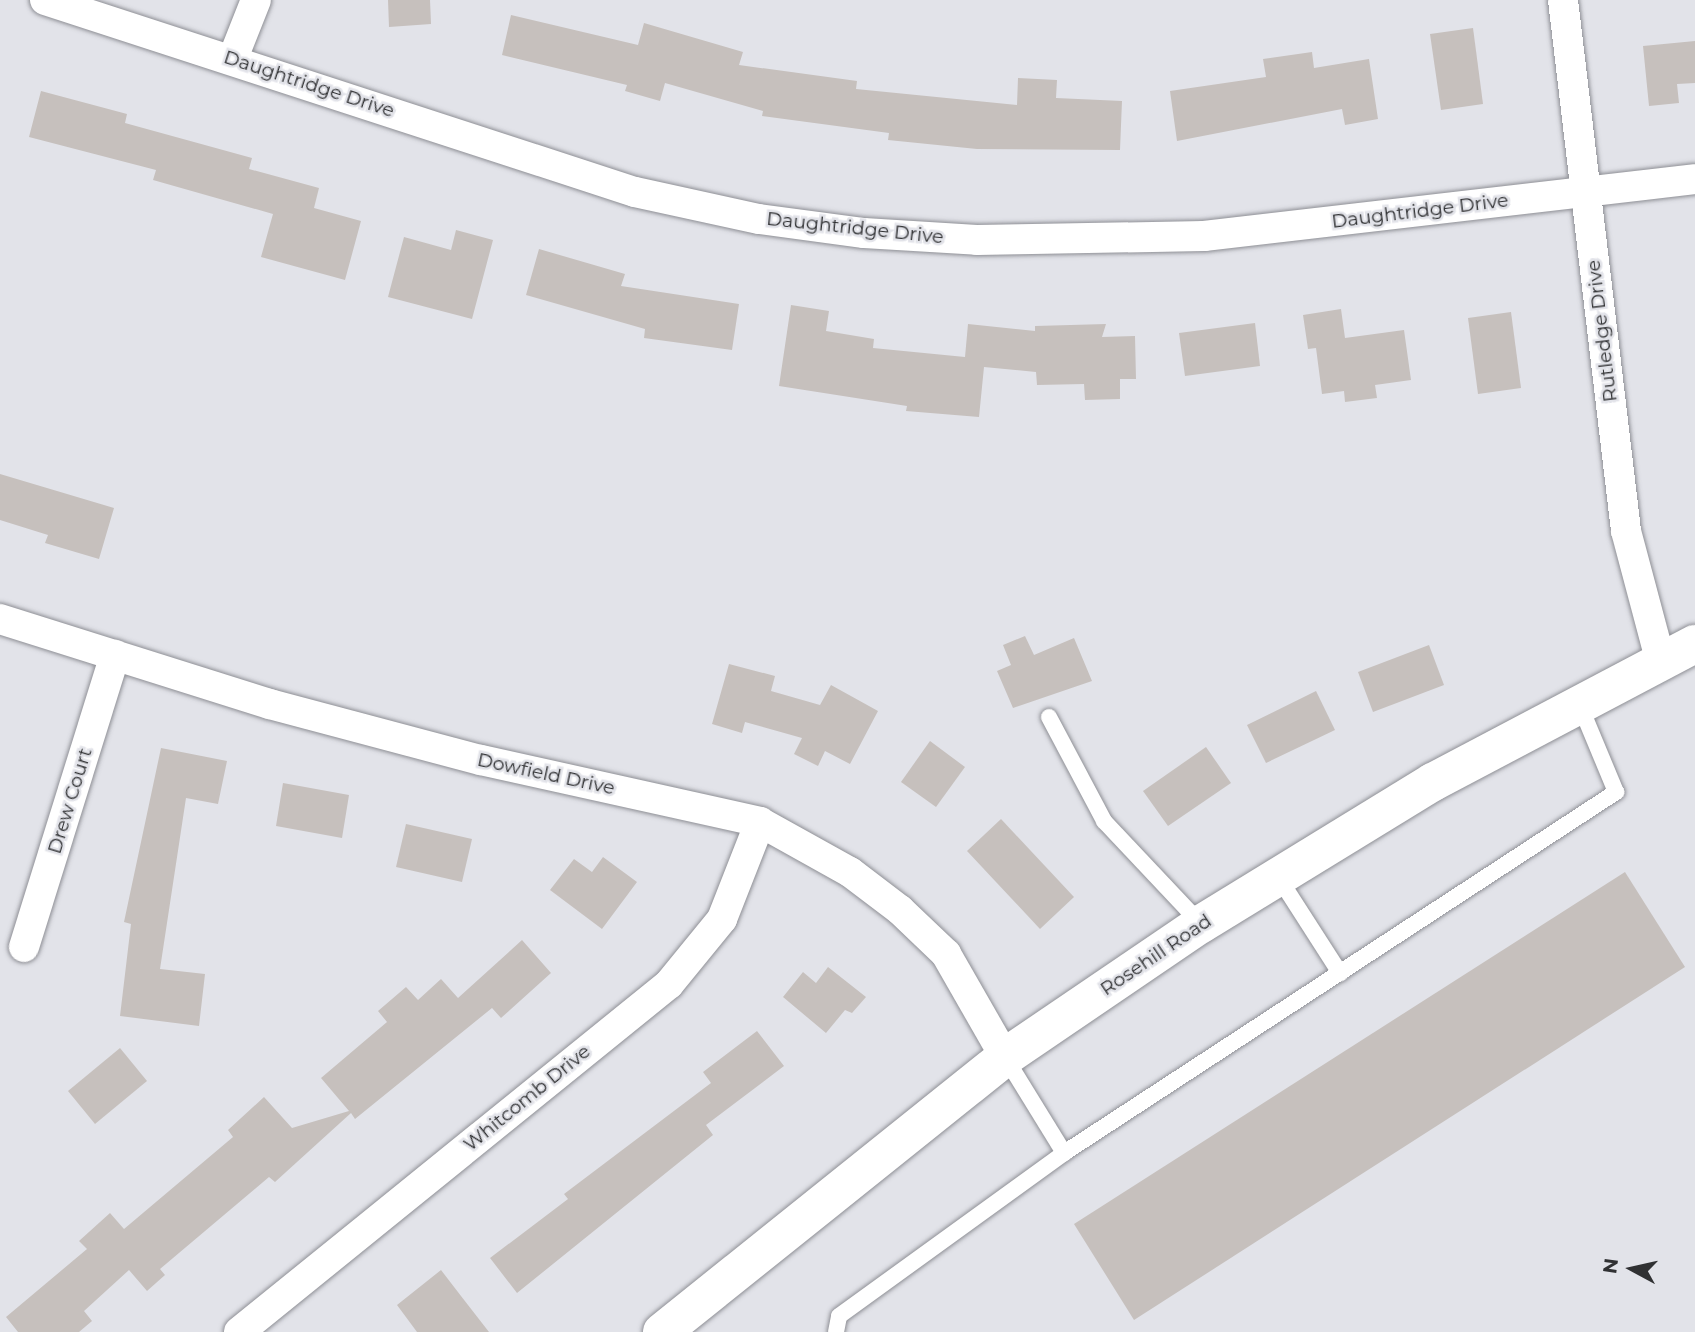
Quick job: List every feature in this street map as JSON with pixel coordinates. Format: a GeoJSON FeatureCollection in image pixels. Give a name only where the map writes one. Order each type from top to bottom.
{"type":"FeatureCollection","features":[{"type":"Feature","properties":{"kind":"main road","name":"Rosehill Road"},"geometry":{"type":"LineString","coordinates":[[662,1332],[1005,1057],[1201,924],[1277,875],[1578,701],[1695,644]]}},
{"type":"Feature","properties":{"kind":"street","name":"Daughtridge Drive"},"geometry":{"type":"LineString","coordinates":[[46,0],[233,58],[635,192],[759,219],[864,233],[977,240],[1204,236],[1695,179]]}},
{"type":"Feature","properties":{"kind":"street"},"geometry":{"type":"LineString","coordinates":[[233,58],[256,0]]}},
{"type":"Feature","properties":{"kind":"street","name":"Rutledge Drive"},"geometry":{"type":"LineString","coordinates":[[1563,0],[1626,531],[1660,659]]}},
{"type":"Feature","properties":{"kind":"street","name":"Dowfield Drive"},"geometry":{"type":"LineString","coordinates":[[0,619],[270,704],[481,760],[760,822],[850,872],[946,954],[1005,1057]]}},
{"type":"Feature","properties":{"kind":"street","name":"Drew Court"},"geometry":{"type":"LineString","coordinates":[[24,947],[115,655]]}},
{"type":"Feature","properties":{"kind":"street","name":"Whitcomb Drive"},"geometry":{"type":"LineString","coordinates":[[239,1332],[669,984],[722,919],[760,822]]}},
{"type":"Feature","properties":{"kind":"lane"},"geometry":{"type":"LineString","coordinates":[[836,1332],[839,1316],[1064,1153],[1616,792],[1578,701]]}},
{"type":"Feature","properties":{"kind":"lane"},"geometry":{"type":"LineString","coordinates":[[1049,717],[1104,821],[1201,924]]}},
{"type":"Feature","properties":{"kind":"lane"},"geometry":{"type":"LineString","coordinates":[[1277,875],[1340,973]]}},
{"type":"Feature","properties":{"kind":"lane"},"geometry":{"type":"LineString","coordinates":[[1005,1057],[1064,1153]]}},
{"type":"Feature","properties":{"kind":"building"},"geometry":{"type":"Polygon","coordinates":[[[388,0],[430,0],[431,24],[389,27],[388,0]]]}},
{"type":"Feature","properties":{"kind":"building"},"geometry":{"type":"Polygon","coordinates":[[[511,15],[638,45],[644,23],[743,52],[739,65],[857,81],[856,89],[1017,105],[1018,78],[1057,80],[1056,98],[1122,101],[1120,150],[977,149],[888,140],[889,133],[762,116],[763,111],[665,83],[660,101],[625,91],[627,85],[502,55],[511,15]]]}},
{"type":"Feature","properties":{"kind":"building"},"geometry":{"type":"Polygon","coordinates":[[[1473,28],[1483,104],[1441,110],[1430,34],[1473,28]]]}},
{"type":"Feature","properties":{"kind":"building"},"geometry":{"type":"Polygon","coordinates":[[[1695,41],[1695,83],[1677,84],[1679,103],[1649,106],[1643,46],[1695,41]]]}},
{"type":"Feature","properties":{"kind":"building"},"geometry":{"type":"Polygon","coordinates":[[[1312,52],[1314,68],[1369,59],[1378,119],[1345,125],[1342,109],[1177,141],[1170,91],[1266,77],[1263,59],[1312,52]]]}},
{"type":"Feature","properties":{"kind":"building"},"geometry":{"type":"Polygon","coordinates":[[[41,91],[127,114],[125,123],[252,158],[249,169],[319,188],[314,208],[361,221],[345,280],[261,257],[273,214],[153,180],[156,170],[29,137],[41,91]]]}},
{"type":"Feature","properties":{"kind":"building"},"geometry":{"type":"Polygon","coordinates":[[[456,230],[493,240],[472,319],[388,297],[404,237],[451,250],[456,230]]]}},
{"type":"Feature","properties":{"kind":"building"},"geometry":{"type":"Polygon","coordinates":[[[539,249],[625,274],[621,286],[739,304],[732,350],[644,338],[645,329],[526,295],[539,249]]]}},
{"type":"Feature","properties":{"kind":"building"},"geometry":{"type":"Polygon","coordinates":[[[791,305],[829,311],[826,331],[874,339],[873,348],[965,357],[968,324],[1035,331],[1035,326],[1106,324],[1102,337],[1135,336],[1136,379],[1120,379],[1120,399],[1085,400],[1084,384],[1037,385],[1036,372],[984,367],[979,417],[906,411],[907,406],[779,386],[791,305]]]}},
{"type":"Feature","properties":{"kind":"building"},"geometry":{"type":"Polygon","coordinates":[[[1341,309],[1345,338],[1404,330],[1411,380],[1375,385],[1377,398],[1345,402],[1344,391],[1322,394],[1316,348],[1308,349],[1303,315],[1341,309]]]}},
{"type":"Feature","properties":{"kind":"building"},"geometry":{"type":"Polygon","coordinates":[[[1511,312],[1521,388],[1478,394],[1468,318],[1511,312]]]}},
{"type":"Feature","properties":{"kind":"building"},"geometry":{"type":"Polygon","coordinates":[[[1255,323],[1260,366],[1185,376],[1179,333],[1255,323]]]}},
{"type":"Feature","properties":{"kind":"building"},"geometry":{"type":"Polygon","coordinates":[[[0,474],[114,508],[99,559],[45,543],[48,535],[0,520],[0,474]]]}},
{"type":"Feature","properties":{"kind":"building"},"geometry":{"type":"Polygon","coordinates":[[[1025,636],[1034,655],[1074,638],[1092,681],[1013,708],[997,671],[1011,665],[1003,645],[1025,636]]]}},
{"type":"Feature","properties":{"kind":"building"},"geometry":{"type":"Polygon","coordinates":[[[1429,645],[1444,685],[1373,712],[1358,672],[1429,645]]]}},
{"type":"Feature","properties":{"kind":"building"},"geometry":{"type":"Polygon","coordinates":[[[729,664],[775,676],[771,691],[820,705],[831,685],[878,711],[850,764],[825,751],[818,766],[794,754],[802,738],[745,722],[742,733],[712,724],[729,664]]]}},
{"type":"Feature","properties":{"kind":"building"},"geometry":{"type":"Polygon","coordinates":[[[1316,691],[1335,730],[1266,763],[1247,725],[1316,691]]]}},
{"type":"Feature","properties":{"kind":"building"},"geometry":{"type":"Polygon","coordinates":[[[930,741],[965,767],[936,807],[901,782],[930,741]]]}},
{"type":"Feature","properties":{"kind":"building"},"geometry":{"type":"Polygon","coordinates":[[[1206,747],[1231,783],[1168,826],[1143,791],[1206,747]]]}},
{"type":"Feature","properties":{"kind":"building"},"geometry":{"type":"Polygon","coordinates":[[[161,748],[227,761],[218,804],[186,798],[160,969],[205,974],[199,1026],[120,1016],[131,924],[124,922],[161,748]]]}},
{"type":"Feature","properties":{"kind":"building"},"geometry":{"type":"Polygon","coordinates":[[[283,783],[349,795],[342,838],[276,826],[283,783]]]}},
{"type":"Feature","properties":{"kind":"building"},"geometry":{"type":"Polygon","coordinates":[[[1001,819],[1074,897],[1040,929],[967,851],[1001,819]]]}},
{"type":"Feature","properties":{"kind":"building"},"geometry":{"type":"Polygon","coordinates":[[[406,824],[472,839],[462,882],[396,867],[406,824]]]}},
{"type":"Feature","properties":{"kind":"building"},"geometry":{"type":"Polygon","coordinates":[[[603,857],[637,882],[602,929],[550,890],[574,859],[592,872],[603,857]]]}},
{"type":"Feature","properties":{"kind":"building"},"geometry":{"type":"Polygon","coordinates":[[[1625,872],[1685,967],[1134,1320],[1074,1224],[1625,872]]]}},
{"type":"Feature","properties":{"kind":"building"},"geometry":{"type":"Polygon","coordinates":[[[522,940],[551,973],[501,1018],[492,1008],[355,1119],[351,1113],[275,1182],[269,1177],[160,1269],[165,1275],[147,1291],[129,1270],[84,1311],[92,1321],[79,1332],[18,1332],[6,1317],[87,1249],[79,1241],[110,1213],[124,1229],[233,1137],[228,1130],[264,1097],[292,1128],[349,1111],[321,1078],[387,1022],[378,1011],[406,987],[418,1000],[441,979],[458,998],[522,940]]]}},
{"type":"Feature","properties":{"kind":"building"},"geometry":{"type":"Polygon","coordinates":[[[828,967],[866,997],[852,1013],[845,1010],[826,1033],[783,997],[803,972],[816,983],[828,967]]]}},
{"type":"Feature","properties":{"kind":"building"},"geometry":{"type":"Polygon","coordinates":[[[757,1031],[784,1066],[706,1125],[713,1135],[517,1293],[490,1258],[568,1199],[564,1194],[711,1083],[703,1072],[757,1031]]]}},
{"type":"Feature","properties":{"kind":"building"},"geometry":{"type":"Polygon","coordinates":[[[120,1048],[147,1081],[95,1124],[68,1091],[120,1048]]]}},
{"type":"Feature","properties":{"kind":"building"},"geometry":{"type":"Polygon","coordinates":[[[441,1270],[489,1332],[417,1332],[397,1305],[441,1270]]]}}]}
